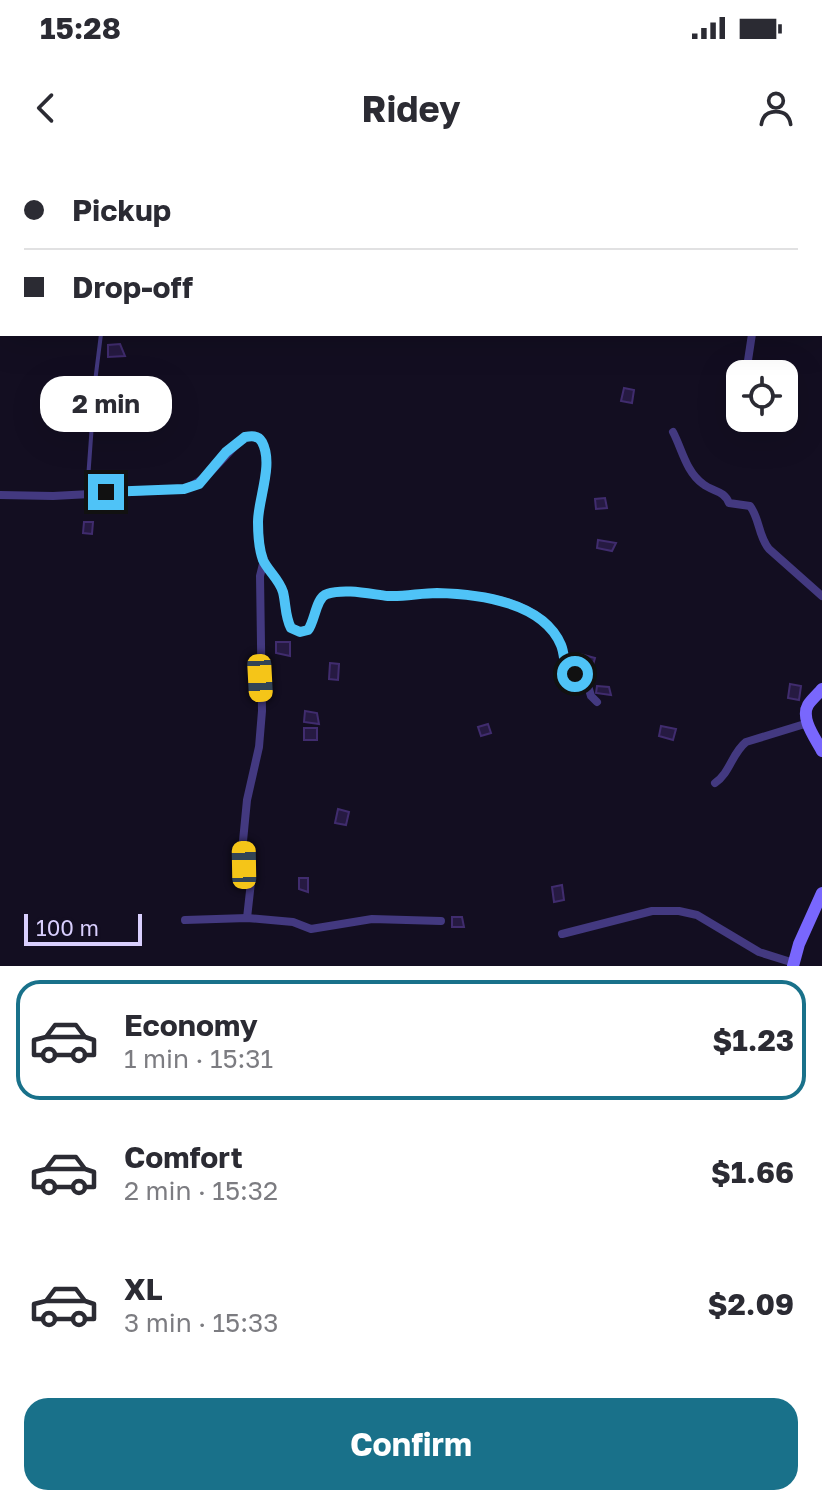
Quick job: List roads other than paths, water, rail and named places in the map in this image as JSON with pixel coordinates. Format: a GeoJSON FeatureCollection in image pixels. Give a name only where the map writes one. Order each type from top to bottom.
{"type":"FeatureCollection","features":[{"type":"Feature","properties":{"kind":"street"},"geometry":{"type":"LineString","coordinates":[[748,360],[752,336]]}},
{"type":"Feature","properties":{"kind":"street"},"geometry":{"type":"LineString","coordinates":[[673,432],[692,475],[705,487],[723,493],[729,503],[744,504],[753,509],[760,534],[769,549],[822,596]]}},
{"type":"Feature","properties":{"kind":"street"},"geometry":{"type":"LineString","coordinates":[[0,495],[53,496],[184,489],[199,484],[226,452],[245,437],[257,437],[262,442],[265,485],[258,519],[264,560],[260,576],[262,711],[243,841],[244,865],[251,882],[247,918]]}},
{"type":"Feature","properties":{"kind":"street"},"geometry":{"type":"LineString","coordinates":[[264,560],[277,577],[283,591],[288,623],[295,631],[308,630],[320,600],[329,593],[389,596],[456,594],[527,610],[540,617],[553,632],[562,646],[566,669],[586,679],[591,696],[597,702]]}},
{"type":"Feature","properties":{"kind":"street"},"geometry":{"type":"LineString","coordinates":[[822,689],[808,704],[806,711],[808,723],[822,751]]}},
{"type":"Feature","properties":{"kind":"street"},"geometry":{"type":"LineString","coordinates":[[715,783],[746,742],[808,723]]}},
{"type":"Feature","properties":{"kind":"street"},"geometry":{"type":"LineString","coordinates":[[562,934],[652,911],[679,911],[706,920],[759,952],[794,965],[822,893]]}},
{"type":"Feature","properties":{"kind":"street"},"geometry":{"type":"LineString","coordinates":[[185,920],[247,918],[293,922],[311,929],[372,919],[441,921]]}},
{"type":"Feature","properties":{"kind":"lane"},"geometry":{"type":"LineString","coordinates":[[87,493],[101,336]]}}]}
